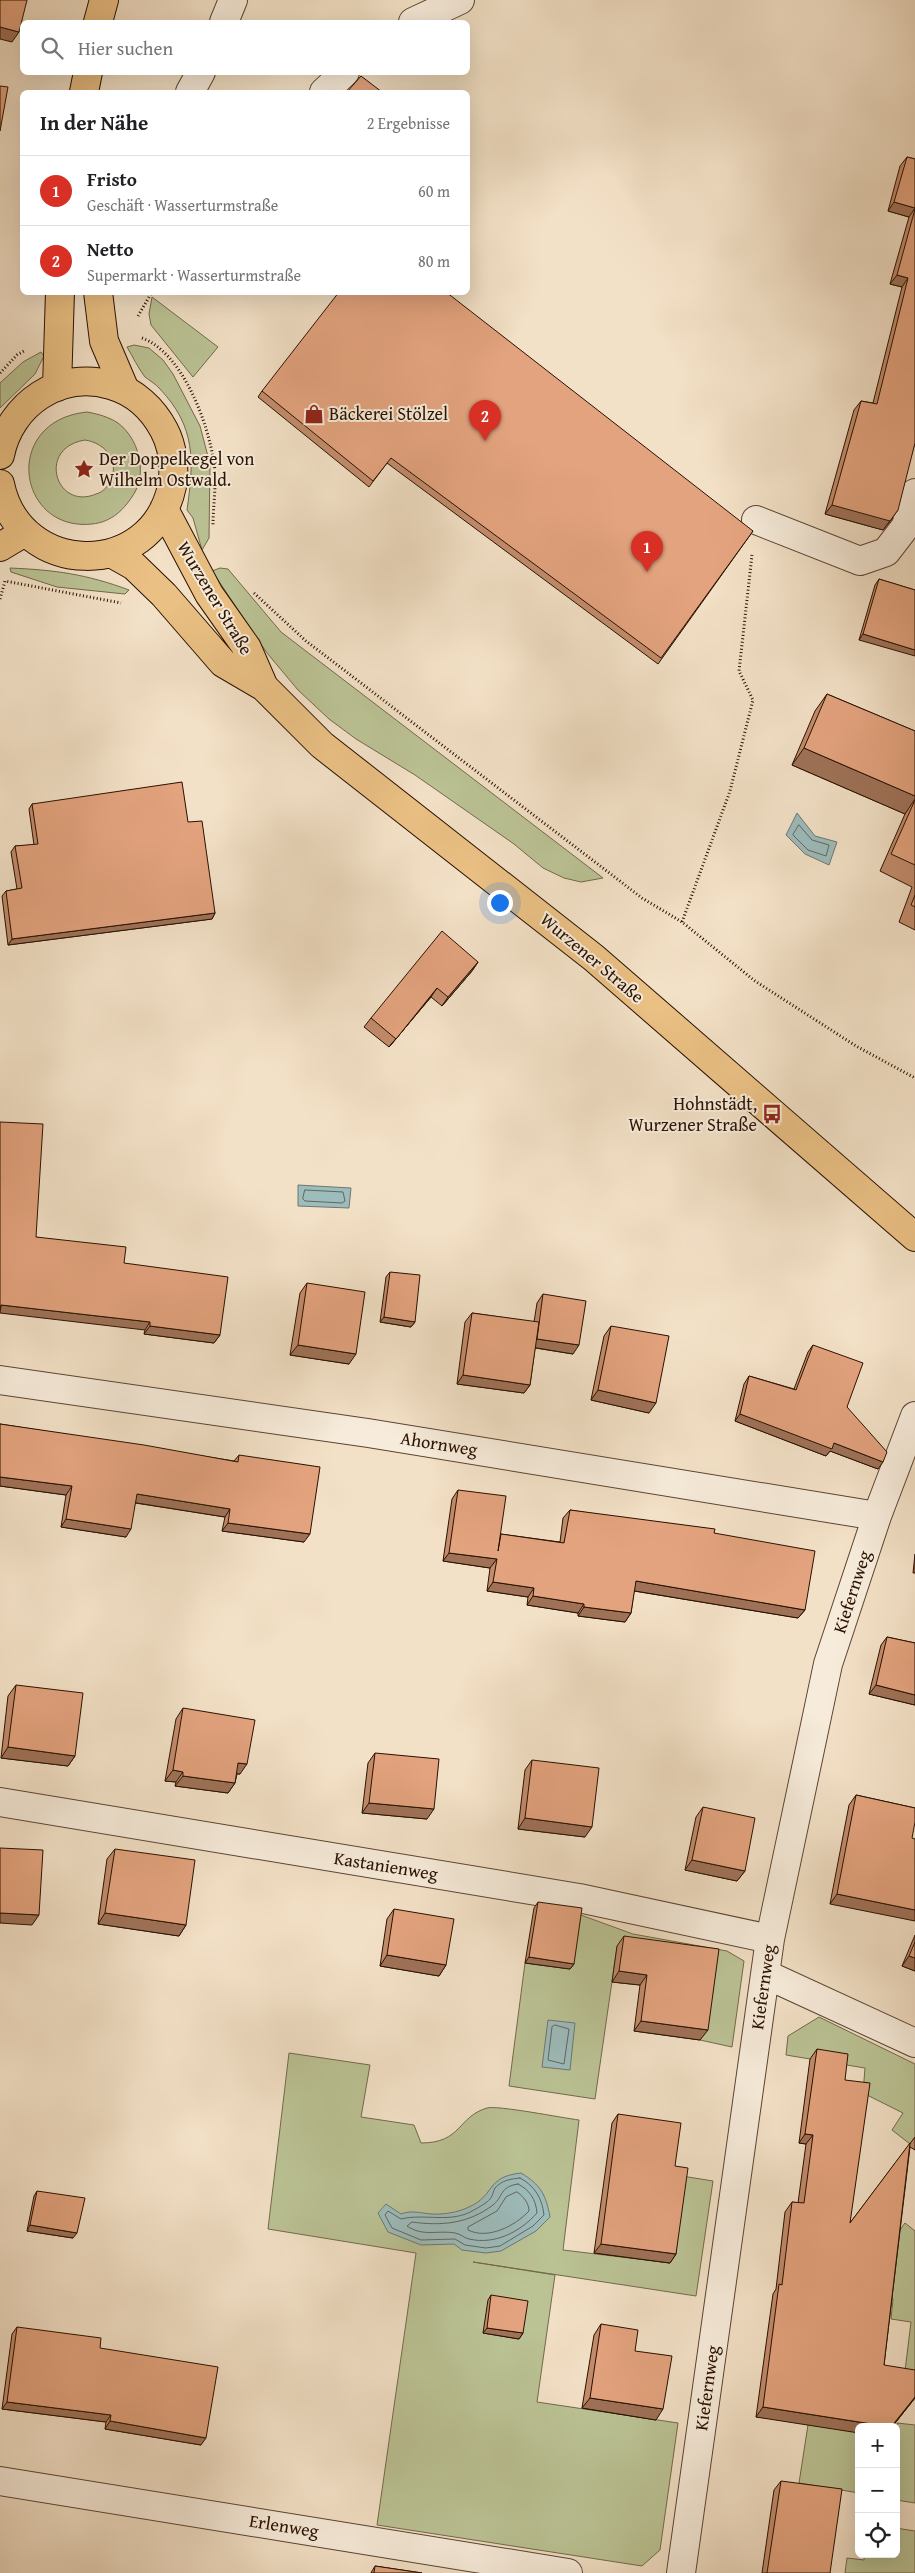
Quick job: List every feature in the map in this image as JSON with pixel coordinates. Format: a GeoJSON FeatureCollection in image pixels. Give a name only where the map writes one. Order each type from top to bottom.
{"type":"FeatureCollection","features":[{"type":"Feature","properties":{"kind":"main road"},"geometry":{"type":"LineString","coordinates":[[99,20],[104,0]]}},
{"type":"Feature","properties":{"kind":"main road"},"geometry":{"type":"LineString","coordinates":[[84,90],[87,75]]}},
{"type":"Feature","properties":{"kind":"main road"},"geometry":{"type":"LineString","coordinates":[[56,387],[60,295]]}},
{"type":"Feature","properties":{"kind":"main road"},"geometry":{"type":"LineString","coordinates":[[98,295],[104,341],[125,390]]}},
{"type":"Feature","properties":{"kind":"main road"},"geometry":{"type":"LineString","coordinates":[[0,454],[9,427],[19,412],[31,401],[56,387],[80,381],[95,382],[125,390],[150,409],[167,436],[173,465],[173,480],[164,509],[145,534],[135,542],[112,552],[91,556],[72,556],[46,547],[25,532],[9,510],[0,484]]}},
{"type":"Feature","properties":{"kind":"main road","name":"Wurzener Straße"},"geometry":{"type":"LineString","coordinates":[[164,509],[210,594],[247,648],[264,688]]}},
{"type":"Feature","properties":{"kind":"main road"},"geometry":{"type":"LineString","coordinates":[[0,547],[25,532]]}},
{"type":"Feature","properties":{"kind":"main road","name":"Wurzener Straße"},"geometry":{"type":"LineString","coordinates":[[112,552],[134,566],[164,595],[223,662],[264,688],[322,744],[594,958],[915,1237]]}},
{"type":"Feature","properties":{"kind":"street"},"geometry":{"type":"LineString","coordinates":[[225,20],[233,0]]}},
{"type":"Feature","properties":{"kind":"street"},"geometry":{"type":"LineString","coordinates":[[417,20],[460,0]]}},
{"type":"Feature","properties":{"kind":"street"},"geometry":{"type":"LineString","coordinates":[[191,90],[199,75]]}},
{"type":"Feature","properties":{"kind":"street"},"geometry":{"type":"LineString","coordinates":[[326,90],[342,75]]}},
{"type":"Feature","properties":{"kind":"street"},"geometry":{"type":"LineString","coordinates":[[756,520],[860,560],[886,552],[906,526],[915,493]]}},
{"type":"Feature","properties":{"kind":"street","name":"Ahornweg"},"geometry":{"type":"LineString","coordinates":[[0,1380],[368,1433],[877,1516]]}},
{"type":"Feature","properties":{"kind":"street","name":"Kiefernweg"},"geometry":{"type":"LineString","coordinates":[[681,2573],[770,1939],[828,1664],[877,1516],[915,1416]]}},
{"type":"Feature","properties":{"kind":"street","name":"Kastanienweg"},"geometry":{"type":"LineString","coordinates":[[0,1802],[580,1898],[770,1939]]}},
{"type":"Feature","properties":{"kind":"street"},"geometry":{"type":"LineString","coordinates":[[765,1974],[915,2043]]}},
{"type":"Feature","properties":{"kind":"street","name":"Erlenweg"},"geometry":{"type":"LineString","coordinates":[[0,2481],[568,2573]]}},
{"type":"Feature","properties":{"kind":"path"},"geometry":{"type":"LineString","coordinates":[[133,325],[150,295]]}},
{"type":"Feature","properties":{"kind":"path"},"geometry":{"type":"LineString","coordinates":[[0,373],[16,355],[30,347]]}},
{"type":"Feature","properties":{"kind":"path"},"geometry":{"type":"LineString","coordinates":[[682,922],[730,791],[753,700],[738,671],[756,520]]}},
{"type":"Feature","properties":{"kind":"path"},"geometry":{"type":"LineString","coordinates":[[0,599],[5,581],[124,604]]}},
{"type":"Feature","properties":{"kind":"path"},"geometry":{"type":"LineString","coordinates":[[249,586],[306,641],[642,898],[682,922],[755,981],[856,1046],[915,1078]]}},
{"type":"Feature","properties":{"kind":"green space"},"geometry":{"type":"Polygon","coordinates":[[[152,297],[218,347],[193,377],[151,325],[149,314],[152,297]]]}},
{"type":"Feature","properties":{"kind":"green space"},"geometry":{"type":"Polygon","coordinates":[[[134,345],[149,348],[163,360],[173,374],[200,426],[210,464],[209,538],[202,550],[193,518],[187,510],[191,460],[190,445],[186,431],[172,403],[158,387],[145,377],[138,366],[127,347],[134,345]]]}},
{"type":"Feature","properties":{"kind":"green space"},"geometry":{"type":"Polygon","coordinates":[[[41,352],[44,356],[35,374],[0,408],[0,383],[23,362],[41,352]]]}},
{"type":"Feature","properties":{"kind":"green space"},"geometry":{"type":"Polygon","coordinates":[[[87,412],[111,419],[125,429],[131,437],[140,464],[139,483],[127,504],[106,521],[92,524],[67,522],[47,511],[35,494],[29,474],[31,454],[41,434],[59,420],[87,412]],[[85,440],[70,445],[60,454],[56,465],[57,476],[62,486],[71,494],[82,497],[99,493],[106,488],[112,478],[113,464],[111,458],[103,448],[85,440]]]}},
{"type":"Feature","properties":{"kind":"green space"},"geometry":{"type":"Polygon","coordinates":[[[10,568],[70,574],[99,580],[129,590],[125,594],[57,587],[11,572],[10,568]]]}},
{"type":"Feature","properties":{"kind":"green space"},"geometry":{"type":"Polygon","coordinates":[[[220,568],[228,569],[281,632],[603,878],[581,882],[564,878],[543,868],[514,844],[415,775],[356,739],[329,719],[298,690],[267,653],[212,571],[220,568]]]}},
{"type":"Feature","properties":{"kind":"green space"},"geometry":{"type":"Polygon","coordinates":[[[578,1914],[633,1934],[727,1951],[744,1961],[732,2047],[700,2040],[617,1947],[595,2099],[509,2086],[525,1963],[578,1914]]]}},
{"type":"Feature","properties":{"kind":"green space"},"geometry":{"type":"Polygon","coordinates":[[[819,2017],[915,2064],[915,2137],[910,2144],[892,2130],[903,2113],[863,2093],[865,2068],[786,2055],[788,2036],[819,2017]]]}},
{"type":"Feature","properties":{"kind":"green space"},"geometry":{"type":"Polygon","coordinates":[[[289,2053],[370,2065],[361,2117],[414,2125],[421,2143],[444,2139],[470,2117],[487,2108],[516,2110],[579,2120],[563,2250],[670,2263],[682,2176],[713,2181],[696,2296],[473,2262],[555,2275],[537,2402],[678,2423],[660,2550],[642,2566],[377,2525],[416,2253],[268,2229],[289,2053]]]}},
{"type":"Feature","properties":{"kind":"green space"},"geometry":{"type":"Polygon","coordinates":[[[905,2223],[915,2231],[915,2380],[904,2379],[911,2322],[891,2319],[893,2299],[886,2298],[894,2238],[905,2223]]]}},
{"type":"Feature","properties":{"kind":"green space"},"geometry":{"type":"Polygon","coordinates":[[[812,2399],[855,2425],[855,2492],[799,2483],[812,2399]]]}},
{"type":"Feature","properties":{"kind":"green space"},"geometry":{"type":"Polygon","coordinates":[[[900,2423],[915,2425],[915,2503],[900,2501],[900,2423]]]}},
{"type":"Feature","properties":{"kind":"green space"},"geometry":{"type":"Polygon","coordinates":[[[900,2529],[915,2531],[915,2573],[845,2573],[847,2558],[864,2560],[864,2558],[900,2558],[900,2529]]]}},
{"type":"Feature","properties":{"kind":"water"},"geometry":{"type":"Polygon","coordinates":[[[797,813],[815,836],[837,842],[829,865],[805,854],[786,835],[797,813]]]}},
{"type":"Feature","properties":{"kind":"water"},"geometry":{"type":"Polygon","coordinates":[[[298,1185],[351,1188],[349,1208],[298,1206],[298,1185]]]}},
{"type":"Feature","properties":{"kind":"water"},"geometry":{"type":"Polygon","coordinates":[[[548,2020],[575,2023],[570,2070],[542,2067],[548,2020]]]}},
{"type":"Feature","properties":{"kind":"water"},"geometry":{"type":"Polygon","coordinates":[[[521,2173],[542,2191],[550,2217],[536,2231],[501,2251],[486,2253],[462,2250],[454,2244],[421,2245],[388,2232],[378,2213],[386,2204],[401,2214],[412,2212],[431,2214],[451,2213],[478,2202],[501,2178],[521,2173]]]}},
{"type":"Feature","properties":{"kind":"building"},"geometry":{"type":"Polygon","coordinates":[[[0,0],[27,0],[22,20],[20,20],[19,32],[0,27],[0,0]]]}},
{"type":"Feature","properties":{"kind":"building"},"geometry":{"type":"Polygon","coordinates":[[[361,76],[379,90],[349,90],[361,76]]]}},
{"type":"Feature","properties":{"kind":"building"},"geometry":{"type":"Polygon","coordinates":[[[0,86],[8,87],[0,131],[0,86]]]}},
{"type":"Feature","properties":{"kind":"building"},"geometry":{"type":"Polygon","coordinates":[[[907,157],[915,159],[915,208],[894,202],[907,157]]]}},
{"type":"Feature","properties":{"kind":"building"},"geometry":{"type":"Polygon","coordinates":[[[915,209],[915,443],[898,510],[890,521],[832,505],[861,401],[877,404],[908,278],[897,275],[915,209]]]}},
{"type":"Feature","properties":{"kind":"building"},"geometry":{"type":"Polygon","coordinates":[[[337,295],[450,295],[753,531],[661,658],[391,458],[373,481],[262,391],[337,295]]]}},
{"type":"Feature","properties":{"kind":"building"},"geometry":{"type":"Polygon","coordinates":[[[879,579],[915,590],[915,650],[863,634],[879,579]]]}},
{"type":"Feature","properties":{"kind":"building"},"geometry":{"type":"Polygon","coordinates":[[[827,694],[915,731],[915,796],[804,748],[827,694]]]}},
{"type":"Feature","properties":{"kind":"building"},"geometry":{"type":"Polygon","coordinates":[[[182,782],[188,822],[202,821],[215,913],[12,939],[6,891],[22,888],[15,846],[38,844],[32,804],[182,782]]]}},
{"type":"Feature","properties":{"kind":"building"},"geometry":{"type":"Polygon","coordinates":[[[915,800],[915,865],[891,854],[915,800]]]}},
{"type":"Feature","properties":{"kind":"building"},"geometry":{"type":"Polygon","coordinates":[[[915,895],[915,907],[911,905],[915,895]]]}},
{"type":"Feature","properties":{"kind":"building"},"geometry":{"type":"Polygon","coordinates":[[[442,931],[478,962],[448,997],[437,988],[396,1039],[371,1018],[442,931]]]}},
{"type":"Feature","properties":{"kind":"building"},"geometry":{"type":"Polygon","coordinates":[[[0,1122],[43,1124],[36,1237],[126,1247],[124,1263],[228,1277],[220,1335],[150,1326],[150,1322],[1,1305],[0,1310],[0,1122]]]}},
{"type":"Feature","properties":{"kind":"building"},"geometry":{"type":"Polygon","coordinates":[[[390,1272],[420,1275],[415,1322],[384,1317],[390,1272]]]}},
{"type":"Feature","properties":{"kind":"building"},"geometry":{"type":"Polygon","coordinates":[[[307,1283],[365,1292],[356,1354],[298,1345],[307,1283]]]}},
{"type":"Feature","properties":{"kind":"building"},"geometry":{"type":"Polygon","coordinates":[[[543,1294],[586,1301],[579,1345],[537,1339],[543,1294]]]}},
{"type":"Feature","properties":{"kind":"building"},"geometry":{"type":"Polygon","coordinates":[[[472,1313],[539,1322],[530,1385],[463,1375],[472,1313]]]}},
{"type":"Feature","properties":{"kind":"building"},"geometry":{"type":"Polygon","coordinates":[[[611,1326],[669,1336],[656,1403],[598,1390],[611,1326]]]}},
{"type":"Feature","properties":{"kind":"building"},"geometry":{"type":"Polygon","coordinates":[[[813,1345],[863,1363],[847,1407],[887,1452],[883,1462],[834,1443],[832,1449],[740,1414],[749,1376],[796,1390],[813,1345]]]}},
{"type":"Feature","properties":{"kind":"building"},"geometry":{"type":"Polygon","coordinates":[[[0,1424],[144,1445],[238,1462],[239,1455],[320,1467],[310,1534],[228,1523],[230,1509],[137,1494],[131,1529],[66,1519],[72,1486],[0,1477],[0,1424]]]}},
{"type":"Feature","properties":{"kind":"building"},"geometry":{"type":"Polygon","coordinates":[[[458,1490],[506,1496],[498,1551],[501,1534],[564,1543],[570,1510],[715,1529],[714,1533],[815,1551],[805,1610],[636,1581],[631,1613],[584,1607],[584,1604],[533,1596],[534,1588],[493,1582],[497,1559],[449,1553],[458,1490]]]}},
{"type":"Feature","properties":{"kind":"building"},"geometry":{"type":"Polygon","coordinates":[[[887,1637],[915,1643],[915,1695],[876,1685],[887,1637]]]}},
{"type":"Feature","properties":{"kind":"building"},"geometry":{"type":"Polygon","coordinates":[[[16,1685],[83,1693],[75,1756],[8,1747],[16,1685]]]}},
{"type":"Feature","properties":{"kind":"building"},"geometry":{"type":"Polygon","coordinates":[[[183,1708],[255,1720],[247,1764],[238,1763],[235,1783],[183,1776],[183,1772],[173,1770],[183,1708]]]}},
{"type":"Feature","properties":{"kind":"building"},"geometry":{"type":"Polygon","coordinates":[[[375,1753],[439,1759],[434,1809],[369,1803],[375,1753]]]}},
{"type":"Feature","properties":{"kind":"building"},"geometry":{"type":"Polygon","coordinates":[[[532,1760],[599,1768],[592,1827],[525,1818],[532,1760]]]}},
{"type":"Feature","properties":{"kind":"building"},"geometry":{"type":"Polygon","coordinates":[[[856,1795],[915,1808],[912,1838],[915,1839],[915,1910],[837,1894],[856,1795]]]}},
{"type":"Feature","properties":{"kind":"building"},"geometry":{"type":"Polygon","coordinates":[[[703,1807],[755,1818],[745,1871],[692,1860],[703,1807]]]}},
{"type":"Feature","properties":{"kind":"building"},"geometry":{"type":"Polygon","coordinates":[[[0,1848],[43,1850],[39,1915],[0,1913],[0,1848]]]}},
{"type":"Feature","properties":{"kind":"building"},"geometry":{"type":"Polygon","coordinates":[[[115,1849],[195,1860],[186,1925],[105,1913],[115,1849]]]}},
{"type":"Feature","properties":{"kind":"building"},"geometry":{"type":"Polygon","coordinates":[[[538,1902],[582,1908],[574,1964],[529,1957],[538,1902]]]}},
{"type":"Feature","properties":{"kind":"building"},"geometry":{"type":"Polygon","coordinates":[[[394,1909],[454,1919],[446,1965],[387,1955],[394,1909]]]}},
{"type":"Feature","properties":{"kind":"building"},"geometry":{"type":"Polygon","coordinates":[[[624,1936],[719,1949],[708,2030],[641,2021],[647,1975],[619,1971],[624,1936]]]}},
{"type":"Feature","properties":{"kind":"building"},"geometry":{"type":"Polygon","coordinates":[[[915,1942],[915,1958],[909,1956],[915,1942]]]}},
{"type":"Feature","properties":{"kind":"building"},"geometry":{"type":"Polygon","coordinates":[[[817,2049],[848,2054],[845,2080],[870,2083],[850,2223],[910,2143],[884,2365],[915,2370],[915,2397],[894,2423],[865,2423],[763,2407],[779,2284],[782,2285],[792,2202],[804,2203],[813,2135],[805,2134],[817,2049]]]}},
{"type":"Feature","properties":{"kind":"building"},"geometry":{"type":"Polygon","coordinates":[[[618,2114],[681,2123],[675,2166],[688,2168],[676,2254],[601,2244],[618,2114]]]}},
{"type":"Feature","properties":{"kind":"building"},"geometry":{"type":"Polygon","coordinates":[[[37,2191],[85,2198],[77,2233],[30,2225],[37,2191]]]}},
{"type":"Feature","properties":{"kind":"building"},"geometry":{"type":"Polygon","coordinates":[[[491,2295],[528,2301],[523,2333],[487,2328],[491,2295]]]}},
{"type":"Feature","properties":{"kind":"building"},"geometry":{"type":"Polygon","coordinates":[[[601,2324],[638,2330],[635,2351],[672,2356],[663,2409],[590,2398],[601,2324]]]}},
{"type":"Feature","properties":{"kind":"building"},"geometry":{"type":"Polygon","coordinates":[[[17,2327],[101,2338],[100,2348],[218,2367],[206,2438],[110,2421],[111,2415],[7,2402],[17,2327]]]}},
{"type":"Feature","properties":{"kind":"building"},"geometry":{"type":"Polygon","coordinates":[[[781,2481],[842,2489],[830,2573],[767,2573],[781,2481]]]}},
{"type":"Feature","properties":{"kind":"building"},"geometry":{"type":"Polygon","coordinates":[[[375,2566],[422,2573],[374,2573],[375,2566]]]}},
{"type":"Feature","properties":{"kind":"place","name":"Bäckerei Stölzel"},"geometry":{"type":"Point","coordinates":[314,414]}},
{"type":"Feature","properties":{"kind":"place","name":"Netto"},"geometry":{"type":"Point","coordinates":[485,441]}},
{"type":"Feature","properties":{"kind":"place","name":"Der Doppelkegel von Wilhelm Ostwald."},"geometry":{"type":"Point","coordinates":[84,469]}},
{"type":"Feature","properties":{"kind":"place","name":"Fristo"},"geometry":{"type":"Point","coordinates":[647,572]}},
{"type":"Feature","properties":{"kind":"place","name":"Hohnstädt, Wurzener Straße"},"geometry":{"type":"Point","coordinates":[772,1114]}}]}
